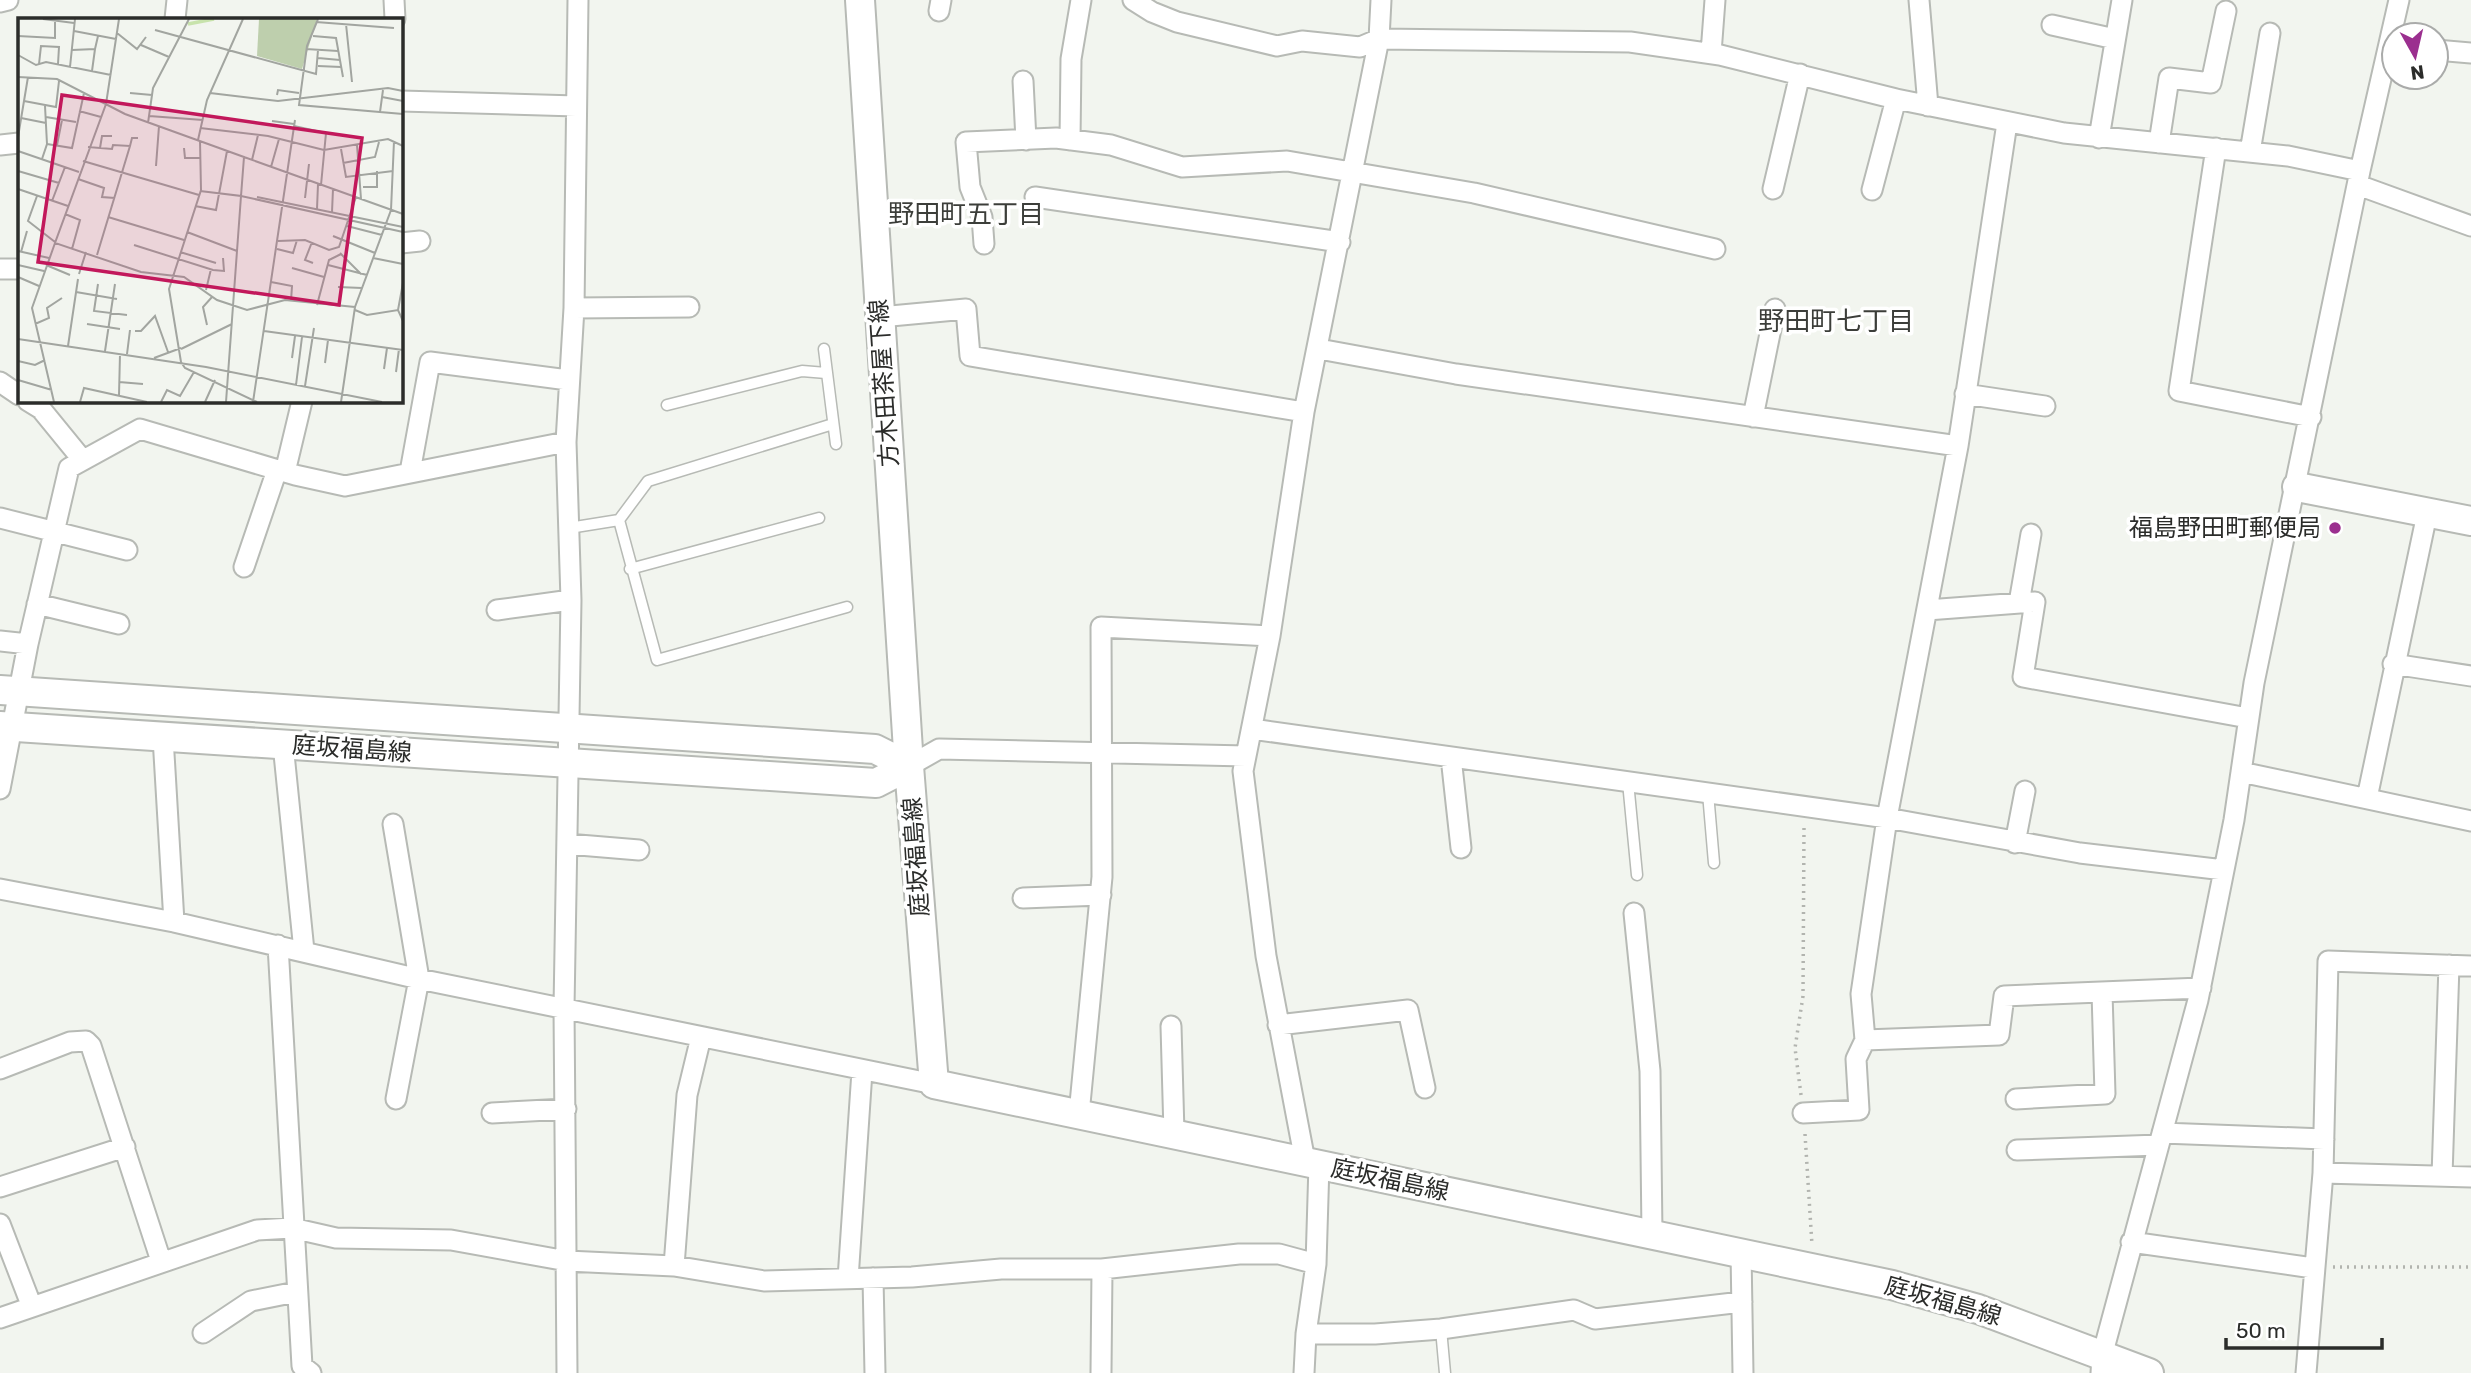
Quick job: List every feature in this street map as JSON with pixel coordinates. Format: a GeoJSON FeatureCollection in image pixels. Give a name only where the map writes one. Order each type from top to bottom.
{"type":"FeatureCollection","features":[{"type":"Feature","properties":{"kind":"main road","name":"方木田茶屋下線"},"geometry":{"type":"LineString","coordinates":[[860,0],[909,766]]}},
{"type":"Feature","properties":{"kind":"main road"},"geometry":{"type":"LineString","coordinates":[[2297,487],[2471,521]]}},
{"type":"Feature","properties":{"kind":"main road","name":"庭坂福島線"},"geometry":{"type":"LineString","coordinates":[[10,691],[875,749],[909,766]]}},
{"type":"Feature","properties":{"kind":"main road","name":"庭坂福島線"},"geometry":{"type":"LineString","coordinates":[[6,726],[876,783],[909,766]]}},
{"type":"Feature","properties":{"kind":"main road","name":"庭坂福島線"},"geometry":{"type":"LineString","coordinates":[[909,766],[934,1084],[1741,1252],[1936,1296],[2102,1365],[2148,1373]]}},
{"type":"Feature","properties":{"kind":"street"},"geometry":{"type":"LineString","coordinates":[[0,2],[8,0]]}},
{"type":"Feature","properties":{"kind":"street"},"geometry":{"type":"LineString","coordinates":[[175,18],[177,0]]}},
{"type":"Feature","properties":{"kind":"street"},"geometry":{"type":"LineString","coordinates":[[394,0],[394,18]]}},
{"type":"Feature","properties":{"kind":"street"},"geometry":{"type":"LineString","coordinates":[[567,1373],[564,1007],[571,600],[566,442],[574,308],[578,0]]}},
{"type":"Feature","properties":{"kind":"street"},"geometry":{"type":"LineString","coordinates":[[1070,140],[1071,59],[1081,0]]}},
{"type":"Feature","properties":{"kind":"street"},"geometry":{"type":"LineString","coordinates":[[1133,0],[1152,12],[1177,22],[1277,46],[1302,41],[1360,47],[1379,39],[1630,42],[1711,53],[1896,99],[2007,123],[2099,138],[2288,156],[2359,178],[2471,226]]}},
{"type":"Feature","properties":{"kind":"street"},"geometry":{"type":"LineString","coordinates":[[1304,1373],[1306,1334],[1316,1264],[1312,1163],[1278,1024],[1243,771],[1270,636],[1304,412],[1319,349],[1379,39],[1381,0]]}},
{"type":"Feature","properties":{"kind":"street"},"geometry":{"type":"LineString","coordinates":[[1711,53],[1715,0]]}},
{"type":"Feature","properties":{"kind":"street"},"geometry":{"type":"LineString","coordinates":[[1919,0],[1928,106]]}},
{"type":"Feature","properties":{"kind":"street"},"geometry":{"type":"LineString","coordinates":[[2099,138],[2122,0]]}},
{"type":"Feature","properties":{"kind":"street"},"geometry":{"type":"LineString","coordinates":[[2396,21],[2399,0]]}},
{"type":"Feature","properties":{"kind":"street"},"geometry":{"type":"LineString","coordinates":[[2159,143],[2169,78],[2211,83],[2225,11]]}},
{"type":"Feature","properties":{"kind":"street"},"geometry":{"type":"LineString","coordinates":[[2052,25],[2115,38]]}},
{"type":"Feature","properties":{"kind":"street"},"geometry":{"type":"LineString","coordinates":[[2250,152],[2270,33]]}},
{"type":"Feature","properties":{"kind":"street"},"geometry":{"type":"LineString","coordinates":[[2450,51],[2471,52]]}},
{"type":"Feature","properties":{"kind":"street"},"geometry":{"type":"LineString","coordinates":[[1773,189],[1800,74]]}},
{"type":"Feature","properties":{"kind":"street"},"geometry":{"type":"LineString","coordinates":[[1023,81],[1026,140]]}},
{"type":"Feature","properties":{"kind":"street"},"geometry":{"type":"LineString","coordinates":[[2102,1365],[2131,1242],[2201,988],[2224,870],[2248,718],[2359,178],[2381,91]]}},
{"type":"Feature","properties":{"kind":"street"},"geometry":{"type":"LineString","coordinates":[[1872,190],[1896,99]]}},
{"type":"Feature","properties":{"kind":"street"},"geometry":{"type":"LineString","coordinates":[[402,101],[576,106]]}},
{"type":"Feature","properties":{"kind":"street"},"geometry":{"type":"LineString","coordinates":[[1803,1113],[1859,1110],[1856,1059],[1865,1040],[1861,994],[1887,818],[1958,446],[2007,123]]}},
{"type":"Feature","properties":{"kind":"street"},"geometry":{"type":"LineString","coordinates":[[984,244],[982,218],[970,187],[966,142],[1070,140],[1111,145],[1182,167],[1287,160],[1474,193],[1715,249]]}},
{"type":"Feature","properties":{"kind":"street"},"geometry":{"type":"LineString","coordinates":[[0,145],[18,143]]}},
{"type":"Feature","properties":{"kind":"street"},"geometry":{"type":"LineString","coordinates":[[2216,148],[2179,391],[2311,416]]}},
{"type":"Feature","properties":{"kind":"street"},"geometry":{"type":"LineString","coordinates":[[1035,197],[1340,242]]}},
{"type":"Feature","properties":{"kind":"street"},"geometry":{"type":"LineString","coordinates":[[0,269],[18,269]]}},
{"type":"Feature","properties":{"kind":"street"},"geometry":{"type":"LineString","coordinates":[[574,308],[689,307]]}},
{"type":"Feature","properties":{"kind":"street"},"geometry":{"type":"LineString","coordinates":[[880,317],[966,309],[970,356],[1304,412]]}},
{"type":"Feature","properties":{"kind":"street"},"geometry":{"type":"LineString","coordinates":[[1753,417],[1775,309]]}},
{"type":"Feature","properties":{"kind":"street"},"geometry":{"type":"LineString","coordinates":[[1319,349],[1456,374],[1958,446]]}},
{"type":"Feature","properties":{"kind":"street"},"geometry":{"type":"LineString","coordinates":[[410,472],[430,362],[568,380]]}},
{"type":"Feature","properties":{"kind":"street"},"geometry":{"type":"LineString","coordinates":[[0,382],[18,394]]}},
{"type":"Feature","properties":{"kind":"street"},"geometry":{"type":"LineString","coordinates":[[1965,394],[2045,405]]}},
{"type":"Feature","properties":{"kind":"street"},"geometry":{"type":"LineString","coordinates":[[244,567],[281,471],[302,402]]}},
{"type":"Feature","properties":{"kind":"street"},"geometry":{"type":"LineString","coordinates":[[41,403],[81,458]]}},
{"type":"Feature","properties":{"kind":"street"},"geometry":{"type":"LineString","coordinates":[[0,789],[10,691],[28,644],[69,468],[81,458],[140,429],[281,471],[345,486],[566,442]]}},
{"type":"Feature","properties":{"kind":"street"},"geometry":{"type":"LineString","coordinates":[[2367,798],[2393,664],[2427,514]]}},
{"type":"Feature","properties":{"kind":"street"},"geometry":{"type":"LineString","coordinates":[[0,519],[127,550]]}},
{"type":"Feature","properties":{"kind":"street"},"geometry":{"type":"LineString","coordinates":[[2019,603],[2031,534]]}},
{"type":"Feature","properties":{"kind":"street"},"geometry":{"type":"LineString","coordinates":[[497,610],[571,600]]}},
{"type":"Feature","properties":{"kind":"street"},"geometry":{"type":"LineString","coordinates":[[1927,610],[2035,602],[2023,677],[2248,718]]}},
{"type":"Feature","properties":{"kind":"street"},"geometry":{"type":"LineString","coordinates":[[37,604],[119,624]]}},
{"type":"Feature","properties":{"kind":"street"},"geometry":{"type":"LineString","coordinates":[[1079,1114],[1101,895],[1101,627],[1270,636]]}},
{"type":"Feature","properties":{"kind":"street"},"geometry":{"type":"LineString","coordinates":[[0,641],[28,644]]}},
{"type":"Feature","properties":{"kind":"street"},"geometry":{"type":"LineString","coordinates":[[2393,664],[2471,676]]}},
{"type":"Feature","properties":{"kind":"street"},"geometry":{"type":"LineString","coordinates":[[1252,729],[1887,818],[2015,843],[2224,870]]}},
{"type":"Feature","properties":{"kind":"street"},"geometry":{"type":"LineString","coordinates":[[163,737],[174,922]]}},
{"type":"Feature","properties":{"kind":"street"},"geometry":{"type":"LineString","coordinates":[[283,744],[304,951]]}},
{"type":"Feature","properties":{"kind":"street"},"geometry":{"type":"LineString","coordinates":[[909,766],[939,749],[1246,756]]}},
{"type":"Feature","properties":{"kind":"street"},"geometry":{"type":"LineString","coordinates":[[1451,757],[1461,849]]}},
{"type":"Feature","properties":{"kind":"street"},"geometry":{"type":"LineString","coordinates":[[2241,772],[2471,821]]}},
{"type":"Feature","properties":{"kind":"street"},"geometry":{"type":"LineString","coordinates":[[2015,843],[2025,791]]}},
{"type":"Feature","properties":{"kind":"street"},"geometry":{"type":"LineString","coordinates":[[393,824],[419,979],[396,1099]]}},
{"type":"Feature","properties":{"kind":"street"},"geometry":{"type":"LineString","coordinates":[[567,844],[639,850]]}},
{"type":"Feature","properties":{"kind":"street"},"geometry":{"type":"LineString","coordinates":[[0,889],[174,922],[419,979],[934,1084]]}},
{"type":"Feature","properties":{"kind":"street"},"geometry":{"type":"LineString","coordinates":[[1023,898],[1101,895]]}},
{"type":"Feature","properties":{"kind":"street"},"geometry":{"type":"LineString","coordinates":[[1634,913],[1650,1071],[1652,1234]]}},
{"type":"Feature","properties":{"kind":"street"},"geometry":{"type":"LineString","coordinates":[[278,945],[296,1292],[302,1366],[311,1373]]}},
{"type":"Feature","properties":{"kind":"street"},"geometry":{"type":"LineString","coordinates":[[2306,1373],[2323,1173],[2328,961],[2471,966]]}},
{"type":"Feature","properties":{"kind":"street"},"geometry":{"type":"LineString","coordinates":[[2442,1176],[2449,965]]}},
{"type":"Feature","properties":{"kind":"street"},"geometry":{"type":"LineString","coordinates":[[1865,1040],[1999,1035],[2004,996],[2201,988]]}},
{"type":"Feature","properties":{"kind":"street"},"geometry":{"type":"LineString","coordinates":[[2016,1099],[2105,1094],[2102,992]]}},
{"type":"Feature","properties":{"kind":"street"},"geometry":{"type":"LineString","coordinates":[[1278,1024],[1408,1010],[1425,1088]]}},
{"type":"Feature","properties":{"kind":"street"},"geometry":{"type":"LineString","coordinates":[[1171,1026],[1174,1133]]}},
{"type":"Feature","properties":{"kind":"street"},"geometry":{"type":"LineString","coordinates":[[674,1266],[687,1094],[701,1037]]}},
{"type":"Feature","properties":{"kind":"street"},"geometry":{"type":"LineString","coordinates":[[0,1069],[70,1042],[86,1041],[95,1052],[161,1261]]}},
{"type":"Feature","properties":{"kind":"street"},"geometry":{"type":"LineString","coordinates":[[848,1279],[862,1071]]}},
{"type":"Feature","properties":{"kind":"street"},"geometry":{"type":"LineString","coordinates":[[492,1114],[566,1109]]}},
{"type":"Feature","properties":{"kind":"street"},"geometry":{"type":"LineString","coordinates":[[2017,1150],[2161,1139],[2324,1139]]}},
{"type":"Feature","properties":{"kind":"street"},"geometry":{"type":"LineString","coordinates":[[0,1187],[125,1147]]}},
{"type":"Feature","properties":{"kind":"street"},"geometry":{"type":"LineString","coordinates":[[2323,1173],[2471,1177]]}},
{"type":"Feature","properties":{"kind":"street"},"geometry":{"type":"LineString","coordinates":[[0,1224],[32,1307]]}},
{"type":"Feature","properties":{"kind":"street"},"geometry":{"type":"LineString","coordinates":[[0,1318],[257,1230],[292,1228],[336,1238],[451,1240],[567,1261],[674,1266],[764,1281],[873,1278],[1001,1269],[1102,1269],[1239,1254],[1279,1254],[1316,1264]]}},
{"type":"Feature","properties":{"kind":"street"},"geometry":{"type":"LineString","coordinates":[[2131,1242],[2313,1268]]}},
{"type":"Feature","properties":{"kind":"street"},"geometry":{"type":"LineString","coordinates":[[1741,1252],[1743,1373]]}},
{"type":"Feature","properties":{"kind":"street"},"geometry":{"type":"LineString","coordinates":[[1101,1373],[1102,1269]]}},
{"type":"Feature","properties":{"kind":"street"},"geometry":{"type":"LineString","coordinates":[[873,1278],[875,1373]]}},
{"type":"Feature","properties":{"kind":"street"},"geometry":{"type":"LineString","coordinates":[[203,1333],[251,1301],[296,1292]]}},
{"type":"Feature","properties":{"kind":"street"},"geometry":{"type":"LineString","coordinates":[[1306,1334],[1375,1334],[1441,1329],[1574,1310],[1595,1319],[1742,1302]]}},
{"type":"Feature","properties":{"kind":"lane"},"geometry":{"type":"LineString","coordinates":[[824,349],[836,444]]}},
{"type":"Feature","properties":{"kind":"lane"},"geometry":{"type":"LineString","coordinates":[[667,405],[802,371],[826,373]]}},
{"type":"Feature","properties":{"kind":"lane"},"geometry":{"type":"LineString","coordinates":[[569,528],[619,520],[648,481],[833,424]]}},
{"type":"Feature","properties":{"kind":"lane"},"geometry":{"type":"LineString","coordinates":[[631,569],[819,518]]}},
{"type":"Feature","properties":{"kind":"lane"},"geometry":{"type":"LineString","coordinates":[[619,520],[657,660],[847,607]]}},
{"type":"Feature","properties":{"kind":"lane"},"geometry":{"type":"LineString","coordinates":[[1628,782],[1637,875]]}},
{"type":"Feature","properties":{"kind":"lane"},"geometry":{"type":"LineString","coordinates":[[1708,793],[1714,863]]}},
{"type":"Feature","properties":{"kind":"lane"},"geometry":{"type":"LineString","coordinates":[[1441,1329],[1445,1373]]}},
{"type":"Feature","properties":{"kind":"path"},"geometry":{"type":"LineString","coordinates":[[1804,807],[1803,996],[1795,1048],[1803,1113],[1813,1268]]}},
{"type":"Feature","properties":{"kind":"path"},"geometry":{"type":"LineString","coordinates":[[2313,1268],[2471,1267]]}},
{"type":"Feature","properties":{"kind":"place","name":"福島野田町郵便局"},"geometry":{"type":"Point","coordinates":[2335,528]}},
{"type":"Feature","properties":{"kind":"district","name":"野田町五丁目"},"geometry":{"type":"Point","coordinates":[966,214]}},
{"type":"Feature","properties":{"kind":"district","name":"野田町七丁目"},"geometry":{"type":"Point","coordinates":[1836,321]}}]}
